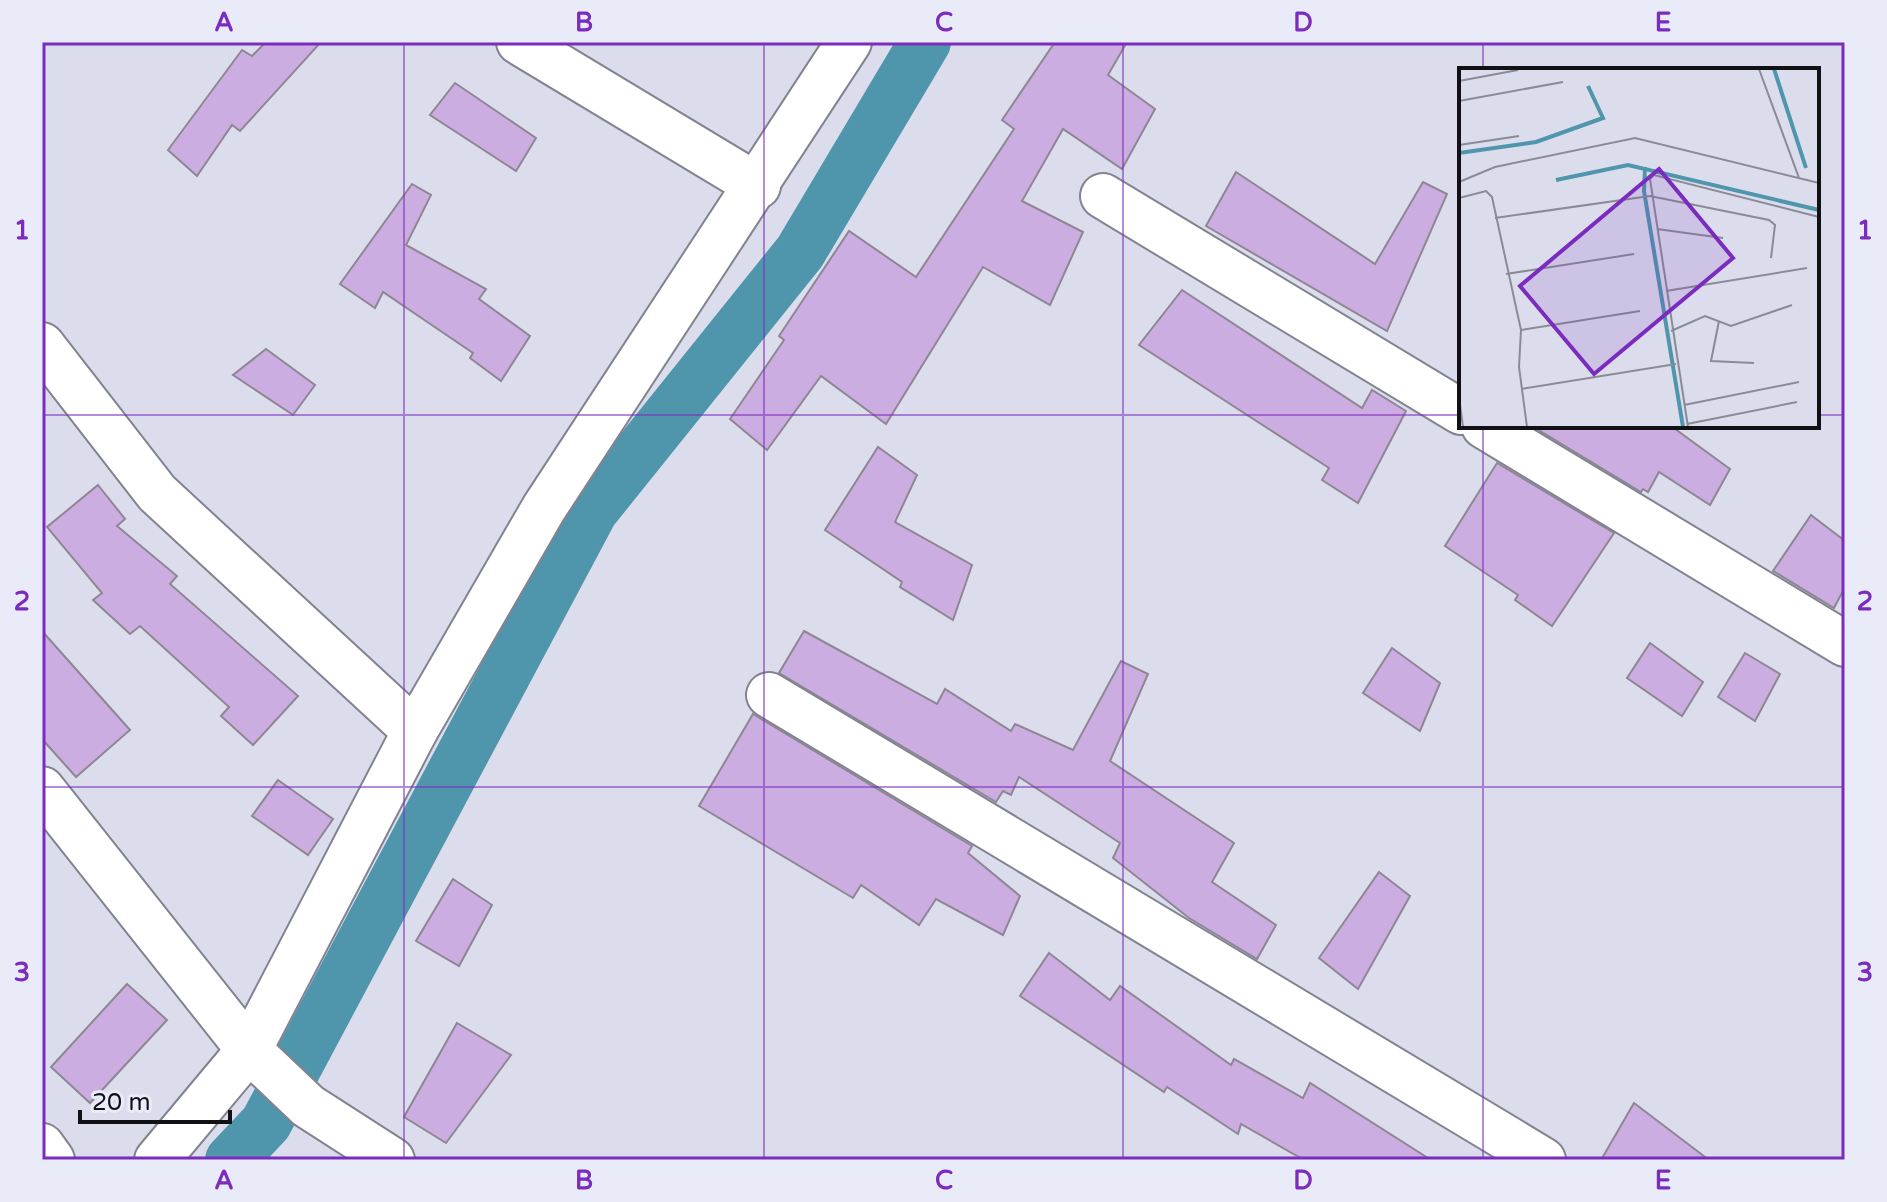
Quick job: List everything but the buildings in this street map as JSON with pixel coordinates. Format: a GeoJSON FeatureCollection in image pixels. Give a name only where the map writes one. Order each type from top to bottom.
{"type":"FeatureCollection","features":[{"type":"Feature","properties":{"kind":"street"},"geometry":{"type":"LineString","coordinates":[[519,42],[758,186]]}},
{"type":"Feature","properties":{"kind":"street"},"geometry":{"type":"LineString","coordinates":[[157,1160],[256,1058],[415,731],[544,508],[758,186],[849,42]]}},
{"type":"Feature","properties":{"kind":"street"},"geometry":{"type":"LineString","coordinates":[[1103,196],[1459,411]]}},
{"type":"Feature","properties":{"kind":"street"},"geometry":{"type":"LineString","coordinates":[[42,345],[157,493],[415,731]]}},
{"type":"Feature","properties":{"kind":"street"},"geometry":{"type":"LineString","coordinates":[[1487,428],[1845,644]]}},
{"type":"Feature","properties":{"kind":"street"},"geometry":{"type":"LineString","coordinates":[[769,695],[1543,1160]]}},
{"type":"Feature","properties":{"kind":"street"},"geometry":{"type":"LineString","coordinates":[[42,789],[256,1058],[308,1106],[392,1160]]}},
{"type":"Feature","properties":{"kind":"street"},"geometry":{"type":"LineString","coordinates":[[42,1146],[52,1160]]}},
{"type":"Feature","properties":{"kind":"waterway"},"geometry":{"type":"LineString","coordinates":[[231,1160],[266,1123],[592,511],[800,252],[925,42]]}}]}
